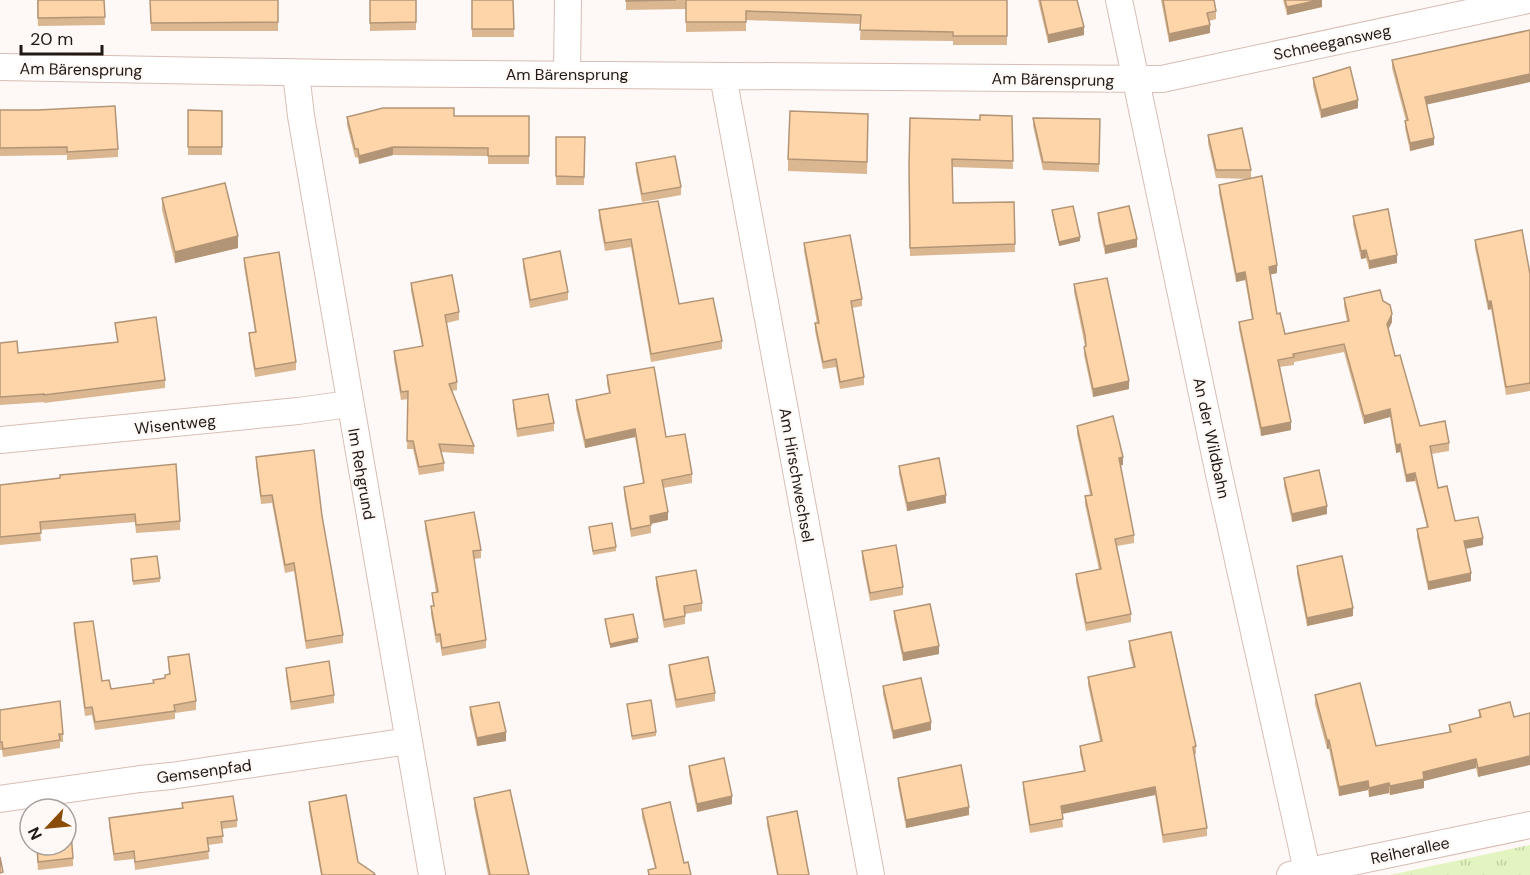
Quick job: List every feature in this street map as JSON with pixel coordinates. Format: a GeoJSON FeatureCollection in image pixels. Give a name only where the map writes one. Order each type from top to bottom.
{"type":"FeatureCollection","features":[{"type":"Feature","properties":{"kind":"street"},"geometry":{"type":"LineString","coordinates":[[567,74],[568,0]]}},
{"type":"Feature","properties":{"kind":"street","name":"An der Wildbahn"},"geometry":{"type":"LineString","coordinates":[[1119,0],[1302,874]]}},
{"type":"Feature","properties":{"kind":"street","name":"Schneegansweg"},"geometry":{"type":"LineString","coordinates":[[1135,80],[1162,79],[1528,0]]}},
{"type":"Feature","properties":{"kind":"street","name":"Am Bärensprung"},"geometry":{"type":"LineString","coordinates":[[0,67],[296,73],[1135,80]]}},
{"type":"Feature","properties":{"kind":"street","name":"Im Rehgrund"},"geometry":{"type":"LineString","coordinates":[[296,73],[301,116],[349,404],[432,875]]}},
{"type":"Feature","properties":{"kind":"street","name":"Am Hirschwechsel"},"geometry":{"type":"LineString","coordinates":[[723,76],[871,875]]}},
{"type":"Feature","properties":{"kind":"street","name":"Wisentweg"},"geometry":{"type":"LineString","coordinates":[[0,440],[287,413],[349,404]]}},
{"type":"Feature","properties":{"kind":"street","name":"Gemsenpfad"},"geometry":{"type":"LineString","coordinates":[[0,799],[409,741]]}},
{"type":"Feature","properties":{"kind":"street","name":"Reiherallee"},"geometry":{"type":"LineString","coordinates":[[1302,874],[1530,825]]}},
{"type":"Feature","properties":{"kind":"green space"},"geometry":{"type":"Polygon","coordinates":[[[1530,845],[1530,875],[1390,875],[1530,845]]]}},
{"type":"Feature","properties":{"kind":"building"},"geometry":{"type":"Polygon","coordinates":[[[38,0],[104,0],[105,17],[38,18],[38,0]]]}},
{"type":"Feature","properties":{"kind":"building"},"geometry":{"type":"Polygon","coordinates":[[[150,0],[278,0],[278,22],[151,23],[150,0]]]}},
{"type":"Feature","properties":{"kind":"building"},"geometry":{"type":"Polygon","coordinates":[[[370,0],[416,0],[416,22],[370,23],[370,0]]]}},
{"type":"Feature","properties":{"kind":"building"},"geometry":{"type":"Polygon","coordinates":[[[472,0],[513,0],[514,29],[472,29],[472,0]]]}},
{"type":"Feature","properties":{"kind":"building"},"geometry":{"type":"Polygon","coordinates":[[[626,0],[676,0],[626,1],[626,0]]]}},
{"type":"Feature","properties":{"kind":"building"},"geometry":{"type":"Polygon","coordinates":[[[686,0],[1007,0],[1007,36],[953,36],[953,32],[860,30],[861,15],[746,11],[746,22],[686,22],[686,0]]]}},
{"type":"Feature","properties":{"kind":"building"},"geometry":{"type":"Polygon","coordinates":[[[1040,0],[1077,0],[1084,27],[1048,35],[1040,0]]]}},
{"type":"Feature","properties":{"kind":"building"},"geometry":{"type":"Polygon","coordinates":[[[1163,0],[1214,0],[1216,11],[1207,13],[1210,25],[1169,34],[1163,0]]]}},
{"type":"Feature","properties":{"kind":"building"},"geometry":{"type":"Polygon","coordinates":[[[1285,0],[1319,0],[1287,7],[1285,0]]]}},
{"type":"Feature","properties":{"kind":"building"},"geometry":{"type":"Polygon","coordinates":[[[1530,30],[1530,74],[1425,97],[1434,138],[1410,143],[1405,121],[1408,120],[1392,60],[1530,30]]]}},
{"type":"Feature","properties":{"kind":"building"},"geometry":{"type":"Polygon","coordinates":[[[1350,67],[1358,100],[1321,110],[1313,78],[1350,67]]]}},
{"type":"Feature","properties":{"kind":"building"},"geometry":{"type":"Polygon","coordinates":[[[115,106],[118,149],[67,152],[67,147],[0,148],[0,110],[115,106]]]}},
{"type":"Feature","properties":{"kind":"building"},"geometry":{"type":"Polygon","coordinates":[[[383,108],[454,108],[454,116],[529,116],[529,156],[488,156],[488,148],[393,147],[359,156],[347,117],[383,108]]]}},
{"type":"Feature","properties":{"kind":"building"},"geometry":{"type":"Polygon","coordinates":[[[188,110],[222,111],[222,147],[188,147],[188,110]]]}},
{"type":"Feature","properties":{"kind":"building"},"geometry":{"type":"Polygon","coordinates":[[[790,111],[868,114],[867,162],[788,159],[790,111]]]}},
{"type":"Feature","properties":{"kind":"building"},"geometry":{"type":"Polygon","coordinates":[[[980,115],[1012,116],[1013,161],[952,159],[953,203],[1014,202],[1015,244],[910,248],[910,118],[980,120],[980,115]]]}},
{"type":"Feature","properties":{"kind":"building"},"geometry":{"type":"Polygon","coordinates":[[[1033,118],[1100,119],[1099,164],[1043,162],[1033,118]]]}},
{"type":"Feature","properties":{"kind":"building"},"geometry":{"type":"Polygon","coordinates":[[[1242,128],[1251,170],[1216,170],[1208,135],[1242,128]]]}},
{"type":"Feature","properties":{"kind":"building"},"geometry":{"type":"Polygon","coordinates":[[[556,137],[585,137],[584,177],[556,176],[556,137]]]}},
{"type":"Feature","properties":{"kind":"building"},"geometry":{"type":"Polygon","coordinates":[[[675,156],[681,187],[642,194],[636,163],[675,156]]]}},
{"type":"Feature","properties":{"kind":"building"},"geometry":{"type":"Polygon","coordinates":[[[1262,176],[1277,265],[1269,267],[1277,314],[1280,313],[1285,334],[1349,321],[1344,298],[1380,290],[1383,301],[1390,305],[1392,314],[1387,324],[1395,356],[1400,355],[1420,426],[1445,421],[1449,443],[1430,446],[1438,488],[1447,486],[1455,521],[1478,517],[1483,538],[1464,541],[1471,573],[1428,582],[1417,529],[1428,527],[1415,473],[1406,475],[1400,444],[1396,445],[1390,409],[1364,416],[1344,344],[1293,354],[1294,357],[1278,360],[1291,422],[1261,428],[1239,322],[1253,319],[1245,272],[1236,274],[1219,185],[1262,176]]]}},
{"type":"Feature","properties":{"kind":"building"},"geometry":{"type":"Polygon","coordinates":[[[225,183],[238,236],[175,252],[162,198],[225,183]]]}},
{"type":"Feature","properties":{"kind":"building"},"geometry":{"type":"Polygon","coordinates":[[[658,201],[679,304],[713,298],[722,341],[651,354],[631,239],[605,243],[599,210],[658,201]]]}},
{"type":"Feature","properties":{"kind":"building"},"geometry":{"type":"Polygon","coordinates":[[[1073,206],[1080,237],[1059,242],[1052,210],[1073,206]]]}},
{"type":"Feature","properties":{"kind":"building"},"geometry":{"type":"Polygon","coordinates":[[[1129,206],[1137,239],[1105,246],[1098,213],[1129,206]]]}},
{"type":"Feature","properties":{"kind":"building"},"geometry":{"type":"Polygon","coordinates":[[[1388,209],[1397,255],[1369,261],[1366,250],[1361,251],[1353,216],[1388,209]]]}},
{"type":"Feature","properties":{"kind":"building"},"geometry":{"type":"Polygon","coordinates":[[[1522,230],[1530,274],[1530,383],[1506,387],[1491,301],[1488,302],[1475,240],[1522,230]]]}},
{"type":"Feature","properties":{"kind":"building"},"geometry":{"type":"Polygon","coordinates":[[[850,235],[862,299],[851,301],[864,377],[840,382],[836,359],[823,362],[815,323],[819,323],[804,243],[850,235]]]}},
{"type":"Feature","properties":{"kind":"building"},"geometry":{"type":"Polygon","coordinates":[[[560,251],[568,292],[530,300],[523,259],[560,251]]]}},
{"type":"Feature","properties":{"kind":"building"},"geometry":{"type":"Polygon","coordinates":[[[279,252],[296,362],[255,369],[249,333],[256,332],[244,258],[279,252]]]}},
{"type":"Feature","properties":{"kind":"building"},"geometry":{"type":"Polygon","coordinates":[[[452,275],[459,312],[445,315],[457,382],[449,384],[474,446],[439,444],[444,463],[419,467],[413,441],[407,441],[408,391],[401,392],[394,351],[423,346],[411,283],[452,275]]]}},
{"type":"Feature","properties":{"kind":"building"},"geometry":{"type":"Polygon","coordinates":[[[1107,278],[1129,381],[1093,389],[1074,284],[1107,278]]]}},
{"type":"Feature","properties":{"kind":"building"},"geometry":{"type":"Polygon","coordinates":[[[156,317],[165,380],[44,395],[0,397],[0,343],[17,341],[18,353],[118,342],[115,323],[156,317]]]}},
{"type":"Feature","properties":{"kind":"building"},"geometry":{"type":"Polygon","coordinates":[[[654,367],[666,437],[685,434],[692,474],[662,480],[668,512],[650,516],[651,525],[631,529],[624,487],[644,483],[635,429],[585,440],[576,400],[610,393],[607,375],[654,367]]]}},
{"type":"Feature","properties":{"kind":"building"},"geometry":{"type":"Polygon","coordinates":[[[548,394],[554,423],[517,429],[513,400],[548,394]]]}},
{"type":"Feature","properties":{"kind":"building"},"geometry":{"type":"Polygon","coordinates":[[[1113,416],[1123,457],[1119,458],[1134,535],[1115,539],[1131,614],[1086,623],[1076,574],[1101,569],[1085,496],[1092,495],[1077,426],[1113,416]]]}},
{"type":"Feature","properties":{"kind":"building"},"geometry":{"type":"Polygon","coordinates":[[[314,450],[322,516],[343,635],[306,641],[294,563],[285,565],[272,495],[261,496],[256,457],[314,450]]]}},
{"type":"Feature","properties":{"kind":"building"},"geometry":{"type":"Polygon","coordinates":[[[939,458],[946,495],[907,503],[899,466],[939,458]]]}},
{"type":"Feature","properties":{"kind":"building"},"geometry":{"type":"Polygon","coordinates":[[[176,464],[180,521],[136,525],[135,514],[40,522],[41,533],[0,537],[0,485],[60,478],[60,475],[176,464]]]}},
{"type":"Feature","properties":{"kind":"building"},"geometry":{"type":"Polygon","coordinates":[[[1319,470],[1327,506],[1292,514],[1284,478],[1319,470]]]}},
{"type":"Feature","properties":{"kind":"building"},"geometry":{"type":"Polygon","coordinates":[[[474,512],[481,550],[473,551],[486,640],[442,648],[440,634],[436,635],[431,606],[434,606],[432,593],[438,592],[425,521],[474,512]]]}},
{"type":"Feature","properties":{"kind":"building"},"geometry":{"type":"Polygon","coordinates":[[[612,523],[616,547],[593,551],[589,527],[612,523]]]}},
{"type":"Feature","properties":{"kind":"building"},"geometry":{"type":"Polygon","coordinates":[[[896,545],[903,587],[870,593],[862,551],[896,545]]]}},
{"type":"Feature","properties":{"kind":"building"},"geometry":{"type":"Polygon","coordinates":[[[157,556],[160,578],[133,581],[131,559],[157,556]]]}},
{"type":"Feature","properties":{"kind":"building"},"geometry":{"type":"Polygon","coordinates":[[[1342,556],[1353,608],[1307,618],[1297,566],[1342,556]]]}},
{"type":"Feature","properties":{"kind":"building"},"geometry":{"type":"Polygon","coordinates":[[[696,570],[702,603],[684,606],[685,616],[664,620],[656,577],[696,570]]]}},
{"type":"Feature","properties":{"kind":"building"},"geometry":{"type":"Polygon","coordinates":[[[930,604],[939,646],[903,653],[894,611],[930,604]]]}},
{"type":"Feature","properties":{"kind":"building"},"geometry":{"type":"Polygon","coordinates":[[[633,614],[638,638],[610,644],[605,619],[633,614]]]}},
{"type":"Feature","properties":{"kind":"building"},"geometry":{"type":"Polygon","coordinates":[[[93,621],[102,681],[109,680],[111,689],[154,683],[153,680],[165,678],[165,675],[170,674],[168,657],[189,654],[196,701],[174,705],[175,711],[95,722],[92,707],[85,708],[74,623],[93,621]]]}},
{"type":"Feature","properties":{"kind":"building"},"geometry":{"type":"Polygon","coordinates":[[[1171,632],[1196,746],[1193,747],[1207,828],[1163,835],[1155,787],[1061,806],[1063,819],[1030,825],[1023,782],[1085,771],[1080,746],[1102,741],[1088,677],[1135,667],[1129,641],[1171,632]]]}},
{"type":"Feature","properties":{"kind":"building"},"geometry":{"type":"Polygon","coordinates":[[[708,657],[715,693],[676,700],[669,665],[708,657]]]}},
{"type":"Feature","properties":{"kind":"building"},"geometry":{"type":"Polygon","coordinates":[[[329,661],[334,695],[291,702],[286,668],[329,661]]]}},
{"type":"Feature","properties":{"kind":"building"},"geometry":{"type":"Polygon","coordinates":[[[921,678],[931,722],[893,731],[883,686],[921,678]]]}},
{"type":"Feature","properties":{"kind":"building"},"geometry":{"type":"Polygon","coordinates":[[[1360,683],[1376,746],[1451,732],[1449,725],[1481,717],[1479,710],[1510,702],[1514,717],[1530,713],[1530,756],[1478,768],[1476,759],[1423,772],[1424,779],[1390,786],[1389,783],[1369,788],[1368,781],[1339,787],[1329,740],[1327,740],[1315,695],[1360,683]]]}},
{"type":"Feature","properties":{"kind":"building"},"geometry":{"type":"Polygon","coordinates":[[[651,700],[656,732],[632,736],[627,704],[651,700]]]}},
{"type":"Feature","properties":{"kind":"building"},"geometry":{"type":"Polygon","coordinates":[[[60,701],[63,734],[59,734],[60,740],[3,749],[2,742],[0,742],[0,710],[60,701]]]}},
{"type":"Feature","properties":{"kind":"building"},"geometry":{"type":"Polygon","coordinates":[[[499,702],[506,732],[477,738],[470,707],[499,702]]]}},
{"type":"Feature","properties":{"kind":"building"},"geometry":{"type":"Polygon","coordinates":[[[724,758],[732,796],[697,804],[689,766],[724,758]]]}},
{"type":"Feature","properties":{"kind":"building"},"geometry":{"type":"Polygon","coordinates":[[[961,765],[969,807],[906,820],[898,778],[961,765]]]}},
{"type":"Feature","properties":{"kind":"building"},"geometry":{"type":"Polygon","coordinates":[[[510,790],[529,875],[490,875],[474,798],[510,790]]]}},
{"type":"Feature","properties":{"kind":"building"},"geometry":{"type":"Polygon","coordinates":[[[346,795],[358,862],[375,875],[322,875],[309,802],[346,795]]]}},
{"type":"Feature","properties":{"kind":"building"},"geometry":{"type":"Polygon","coordinates":[[[233,796],[237,820],[221,822],[223,836],[207,838],[209,851],[135,862],[134,851],[114,854],[109,818],[183,808],[182,803],[233,796]]]}},
{"type":"Feature","properties":{"kind":"building"},"geometry":{"type":"Polygon","coordinates":[[[670,802],[684,863],[688,862],[691,875],[649,875],[648,870],[656,868],[642,809],[670,802]]]}},
{"type":"Feature","properties":{"kind":"building"},"geometry":{"type":"Polygon","coordinates":[[[797,811],[809,875],[778,875],[767,817],[797,811]]]}},
{"type":"Feature","properties":{"kind":"building"},"geometry":{"type":"Polygon","coordinates":[[[0,857],[3,872],[0,873],[0,857]]]}},
{"type":"Feature","properties":{"kind":"building"},"geometry":{"type":"Polygon","coordinates":[[[38,857],[73,857],[73,858],[38,862],[38,857]]]}}]}
